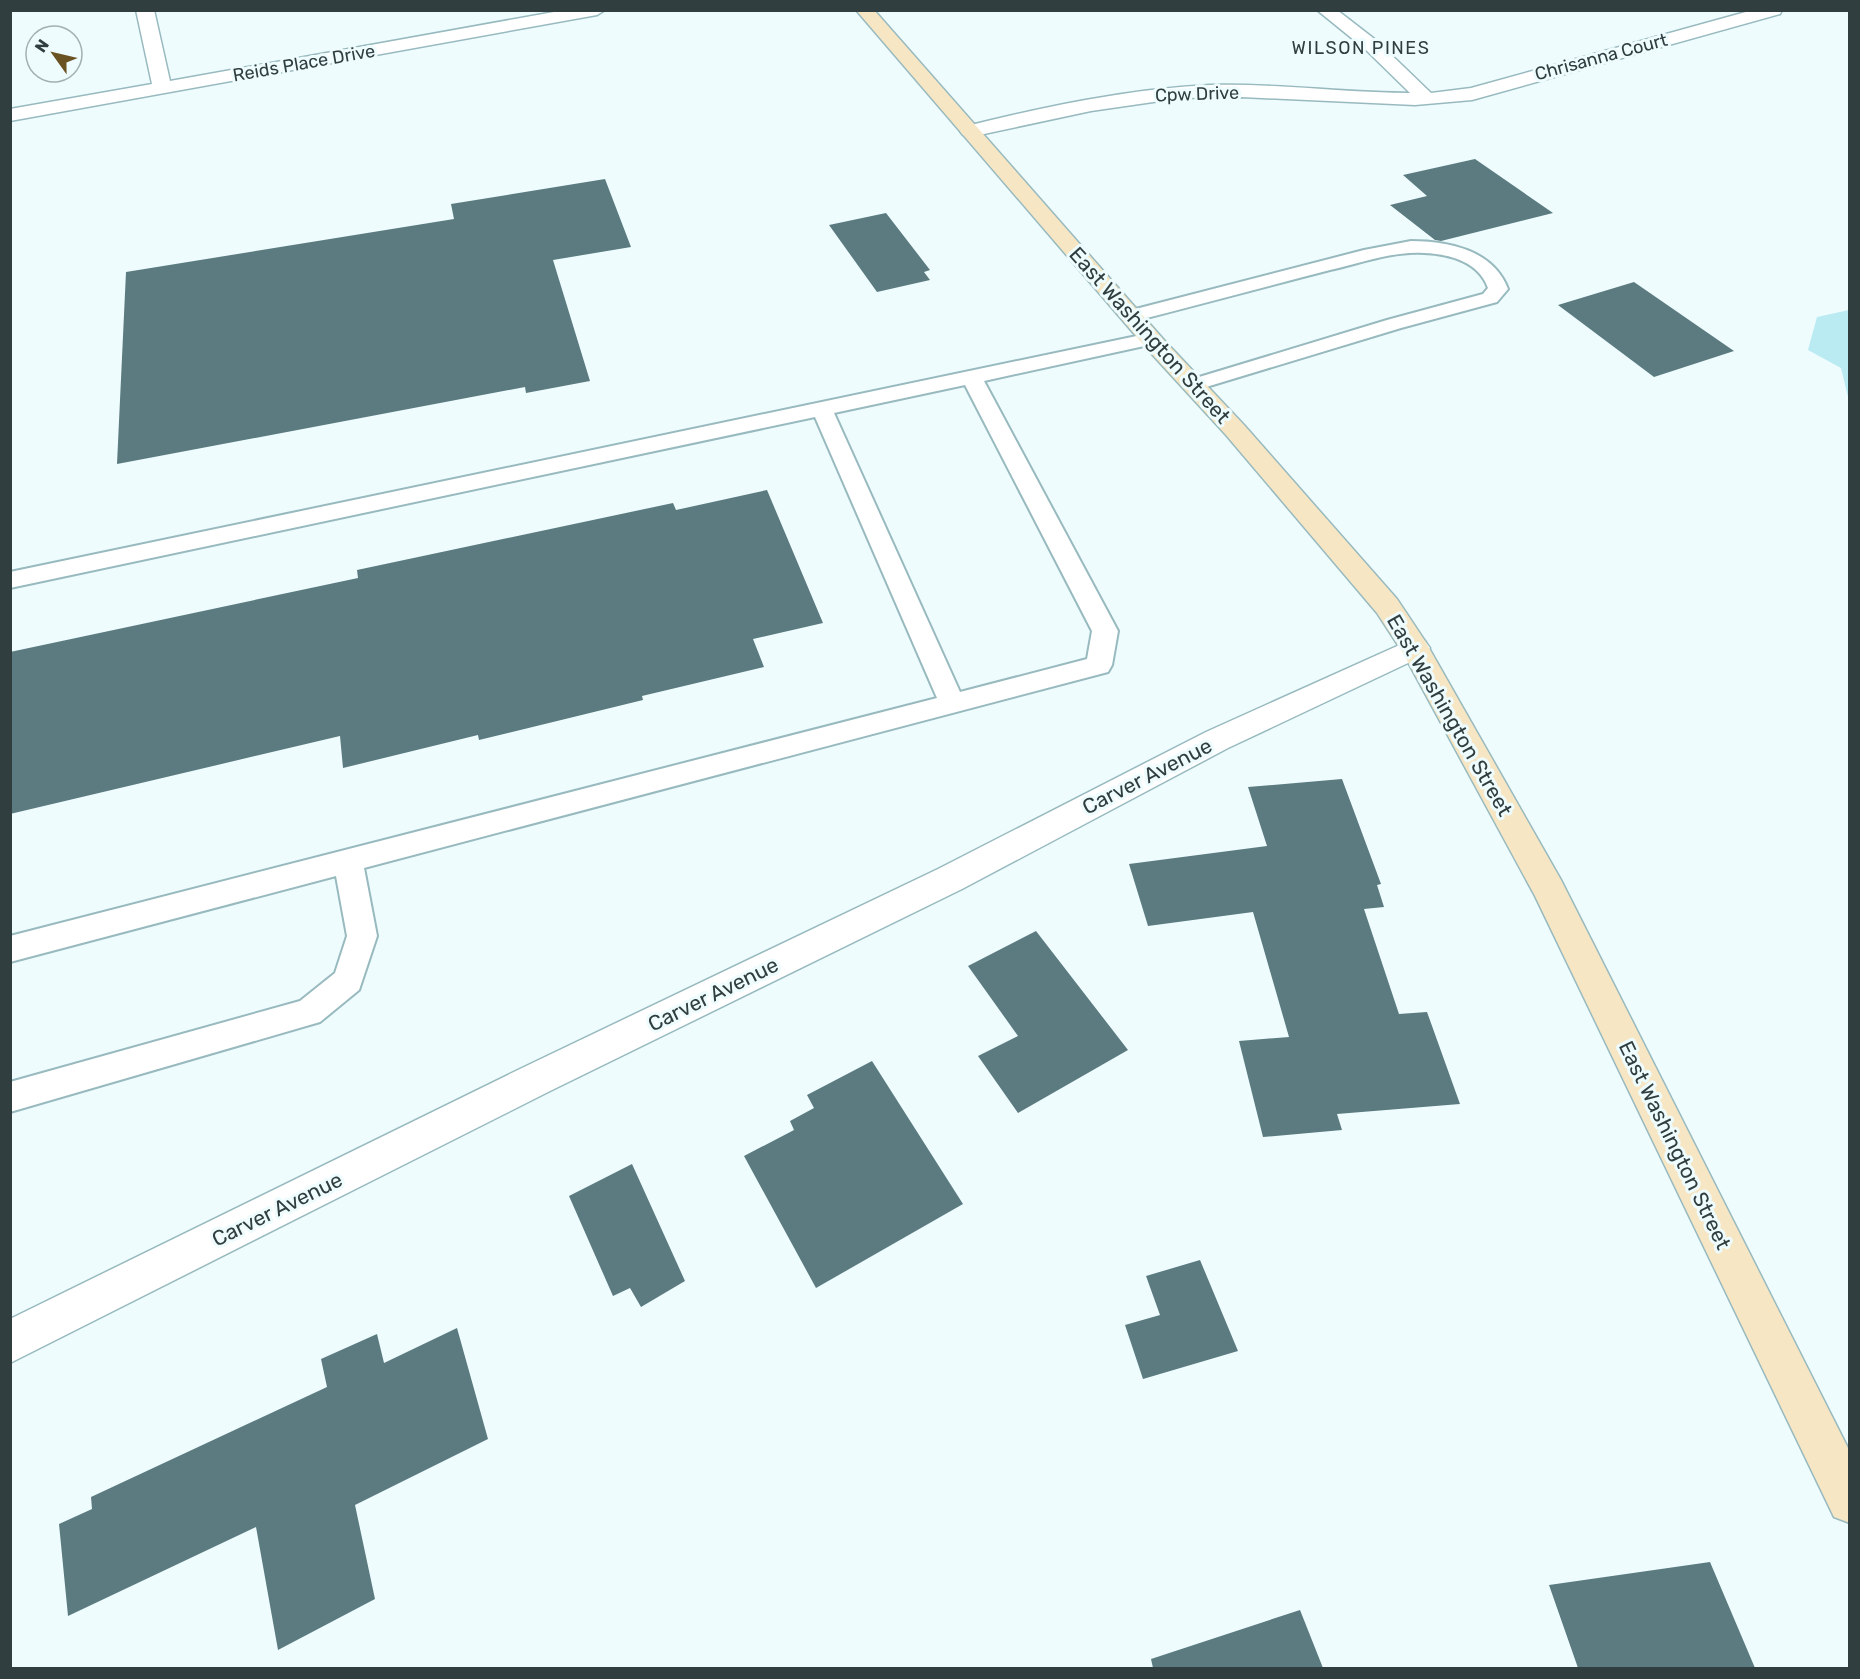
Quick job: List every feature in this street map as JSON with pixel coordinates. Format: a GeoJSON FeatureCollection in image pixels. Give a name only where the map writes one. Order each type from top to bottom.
{"type":"FeatureCollection","features":[{"type":"Feature","properties":{"kind":"main road","name":"East Washington Street"},"geometry":{"type":"LineString","coordinates":[[864,10],[1141,328],[1243,439],[1387,606],[1415,648],[1549,890],[1850,1501]]}},
{"type":"Feature","properties":{"kind":"street"},"geometry":{"type":"LineString","coordinates":[[145,10],[162,88]]}},
{"type":"Feature","properties":{"kind":"street","name":"Reids Place Drive"},"geometry":{"type":"LineString","coordinates":[[10,115],[597,10]]}},
{"type":"Feature","properties":{"kind":"street"},"geometry":{"type":"LineString","coordinates":[[1325,10],[1371,45],[1427,99]]}},
{"type":"Feature","properties":{"kind":"street","name":"Chrisanna Court"},"geometry":{"type":"LineString","coordinates":[[1427,99],[1472,94],[1774,10]]}},
{"type":"Feature","properties":{"kind":"street","name":"Cpw Drive"},"geometry":{"type":"LineString","coordinates":[[970,131],[1125,98],[1158,94],[1214,91],[1427,99]]}},
{"type":"Feature","properties":{"kind":"street","name":"Carver Avenue"},"geometry":{"type":"LineString","coordinates":[[10,1342],[525,1086],[950,879],[1217,740],[1415,648]]}},
{"type":"Feature","properties":{"kind":"lane"},"geometry":{"type":"LineString","coordinates":[[10,580],[971,377],[1141,328],[1355,259],[1411,247],[1456,254],[1489,268],[1496,278],[1498,289],[1490,298],[1394,324],[1193,385]]}},
{"type":"Feature","properties":{"kind":"lane"},"geometry":{"type":"LineString","coordinates":[[10,949],[1099,665],[1105,632],[971,377]]}},
{"type":"Feature","properties":{"kind":"lane"},"geometry":{"type":"LineString","coordinates":[[822,409],[952,703]]}},
{"type":"Feature","properties":{"kind":"lane"},"geometry":{"type":"LineString","coordinates":[[10,1097],[309,1012],[348,981],[362,936],[348,861]]}},
{"type":"Feature","properties":{"kind":"shaded area"},"geometry":{"type":"Polygon","coordinates":[[[1850,310],[1849,401],[1841,368],[1808,350],[1817,317],[1850,310]]]}},
{"type":"Feature","properties":{"kind":"building"},"geometry":{"type":"Polygon","coordinates":[[[1475,159],[1553,213],[1441,241],[1435,240],[1390,205],[1427,196],[1403,175],[1475,159]]]}},
{"type":"Feature","properties":{"kind":"building"},"geometry":{"type":"Polygon","coordinates":[[[605,179],[631,247],[553,260],[590,381],[526,393],[525,387],[117,464],[126,272],[454,219],[451,204],[605,179]]]}},
{"type":"Feature","properties":{"kind":"building"},"geometry":{"type":"Polygon","coordinates":[[[886,213],[930,270],[924,272],[930,280],[877,292],[829,225],[886,213]]]}},
{"type":"Feature","properties":{"kind":"building"},"geometry":{"type":"Polygon","coordinates":[[[1634,282],[1734,351],[1654,377],[1558,305],[1634,282]]]}},
{"type":"Feature","properties":{"kind":"building"},"geometry":{"type":"Polygon","coordinates":[[[767,490],[823,623],[753,639],[764,667],[642,696],[643,700],[479,740],[478,735],[343,768],[340,736],[10,814],[10,652],[358,578],[357,570],[673,503],[676,510],[767,490]]]}},
{"type":"Feature","properties":{"kind":"building"},"geometry":{"type":"Polygon","coordinates":[[[1342,779],[1381,884],[1377,885],[1384,907],[1364,909],[1399,1014],[1427,1012],[1460,1104],[1337,1114],[1342,1130],[1263,1137],[1239,1041],[1289,1037],[1253,912],[1148,926],[1129,864],[1267,846],[1248,787],[1342,779]]]}},
{"type":"Feature","properties":{"kind":"building"},"geometry":{"type":"Polygon","coordinates":[[[1036,931],[1128,1050],[1018,1113],[978,1056],[1018,1036],[968,966],[1036,931]]]}},
{"type":"Feature","properties":{"kind":"building"},"geometry":{"type":"Polygon","coordinates":[[[872,1061],[963,1204],[816,1288],[744,1156],[794,1130],[790,1121],[814,1108],[807,1095],[872,1061]]]}},
{"type":"Feature","properties":{"kind":"building"},"geometry":{"type":"Polygon","coordinates":[[[632,1164],[685,1281],[641,1307],[630,1288],[613,1296],[569,1196],[632,1164]]]}},
{"type":"Feature","properties":{"kind":"building"},"geometry":{"type":"Polygon","coordinates":[[[1200,1260],[1238,1351],[1143,1379],[1125,1325],[1160,1315],[1146,1276],[1200,1260]]]}},
{"type":"Feature","properties":{"kind":"building"},"geometry":{"type":"Polygon","coordinates":[[[457,1328],[488,1439],[355,1505],[375,1599],[278,1650],[256,1527],[68,1616],[59,1524],[92,1509],[91,1497],[327,1387],[321,1359],[377,1334],[384,1363],[457,1328]]]}},
{"type":"Feature","properties":{"kind":"building"},"geometry":{"type":"Polygon","coordinates":[[[1710,1562],[1755,1668],[1578,1668],[1549,1585],[1710,1562]]]}},
{"type":"Feature","properties":{"kind":"building"},"geometry":{"type":"Polygon","coordinates":[[[1300,1610],[1323,1668],[1153,1668],[1151,1659],[1300,1610]]]}},
{"type":"Feature","properties":{"kind":"district","name":"WILSON PINES"},"geometry":{"type":"Point","coordinates":[1361,48]}}]}
